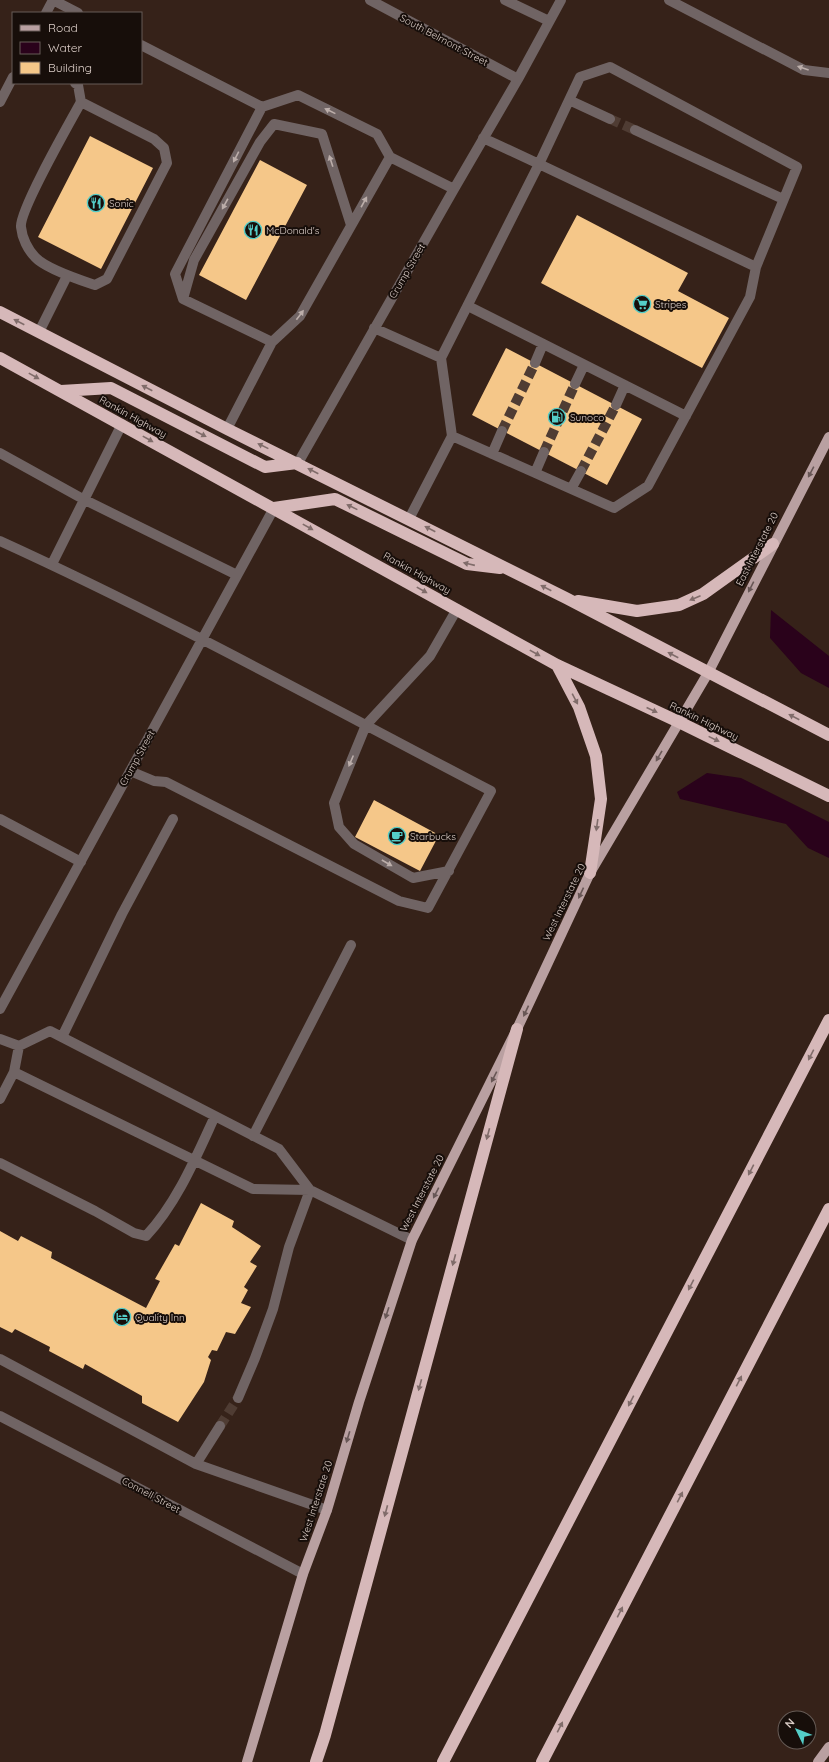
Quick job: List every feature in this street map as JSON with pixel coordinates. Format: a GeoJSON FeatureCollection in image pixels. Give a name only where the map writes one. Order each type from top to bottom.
{"type":"FeatureCollection","features":[{"type":"Feature","properties":{"kind":"highway"},"geometry":{"type":"LineString","coordinates":[[0,312],[227,429],[298,463],[566,598],[829,735]]}},
{"type":"Feature","properties":{"kind":"highway","name":"Rankin Highway"},"geometry":{"type":"LineString","coordinates":[[0,358],[557,665],[679,722],[829,796]]}},
{"type":"Feature","properties":{"kind":"highway"},"geometry":{"type":"LineString","coordinates":[[61,391],[111,388],[265,466],[298,463]]}},
{"type":"Feature","properties":{"kind":"highway"},"geometry":{"type":"LineString","coordinates":[[274,508],[335,499],[467,564],[508,569]]}},
{"type":"Feature","properties":{"kind":"highway"},"geometry":{"type":"LineString","coordinates":[[566,598],[637,611],[679,604],[703,594],[773,544]]}},
{"type":"Feature","properties":{"kind":"highway"},"geometry":{"type":"LineString","coordinates":[[557,665],[579,707],[596,756],[601,799],[590,873]]}},
{"type":"Feature","properties":{"kind":"highway"},"geometry":{"type":"LineString","coordinates":[[443,1762],[829,1020]]}},
{"type":"Feature","properties":{"kind":"highway"},"geometry":{"type":"LineString","coordinates":[[316,1762],[325,1735],[517,1029]]}},
{"type":"Feature","properties":{"kind":"highway"},"geometry":{"type":"LineString","coordinates":[[542,1762],[829,1209]]}},
{"type":"Feature","properties":{"kind":"main road","name":"East Interstate 20"},"geometry":{"type":"LineString","coordinates":[[708,673],[829,437]]}},
{"type":"Feature","properties":{"kind":"main road","name":"West Interstate 20"},"geometry":{"type":"LineString","coordinates":[[247,1762],[303,1574],[327,1510],[359,1402],[412,1240],[517,1029],[590,873],[708,673]]}},
{"type":"Feature","properties":{"kind":"main road"},"geometry":{"type":"LineString","coordinates":[[818,1762],[829,1747]]}},
{"type":"Feature","properties":{"kind":"street"},"geometry":{"type":"LineString","coordinates":[[47,12],[53,0],[76,12]]}},
{"type":"Feature","properties":{"kind":"street","name":"South Belmont Street"},"geometry":{"type":"LineString","coordinates":[[370,0],[383,3],[518,79]]}},
{"type":"Feature","properties":{"kind":"street"},"geometry":{"type":"LineString","coordinates":[[505,0],[549,21]]}},
{"type":"Feature","properties":{"kind":"street","name":"Crump Street"},"geometry":{"type":"LineString","coordinates":[[298,463],[518,79],[561,0]]}},
{"type":"Feature","properties":{"kind":"street"},"geometry":{"type":"LineString","coordinates":[[668,0],[804,70],[829,73]]}},
{"type":"Feature","properties":{"kind":"street"},"geometry":{"type":"LineString","coordinates":[[142,46],[262,107]]}},
{"type":"Feature","properties":{"kind":"street"},"geometry":{"type":"LineString","coordinates":[[409,519],[452,436],[441,358],[540,164],[580,77],[610,67],[797,166],[756,267],[750,297],[648,486],[614,508],[452,436]]}},
{"type":"Feature","properties":{"kind":"street"},"geometry":{"type":"LineString","coordinates":[[0,102],[12,79]]}},
{"type":"Feature","properties":{"kind":"street"},"geometry":{"type":"LineString","coordinates":[[76,84],[78,85],[81,102],[26,207],[21,226],[27,246],[36,258],[67,276],[95,286],[107,279],[167,162],[164,148],[154,139],[81,102]]}},
{"type":"Feature","properties":{"kind":"street"},"geometry":{"type":"LineString","coordinates":[[272,342],[183,299],[175,274],[262,107],[298,95],[377,134],[390,157],[454,189]]}},
{"type":"Feature","properties":{"kind":"street"},"geometry":{"type":"LineString","coordinates":[[569,100],[610,118]]}},
{"type":"Feature","properties":{"kind":"street"},"geometry":{"type":"LineString","coordinates":[[183,299],[194,260],[260,142],[274,124],[322,134],[351,225]]}},
{"type":"Feature","properties":{"kind":"street"},"geometry":{"type":"LineString","coordinates":[[636,130],[783,199]]}},
{"type":"Feature","properties":{"kind":"street"},"geometry":{"type":"LineString","coordinates":[[483,138],[756,267]]}},
{"type":"Feature","properties":{"kind":"street"},"geometry":{"type":"LineString","coordinates":[[227,429],[272,342],[300,316],[390,157]]}},
{"type":"Feature","properties":{"kind":"street"},"geometry":{"type":"LineString","coordinates":[[39,332],[67,276]]}},
{"type":"Feature","properties":{"kind":"street"},"geometry":{"type":"LineString","coordinates":[[468,306],[686,416]]}},
{"type":"Feature","properties":{"kind":"street"},"geometry":{"type":"LineString","coordinates":[[374,328],[441,358]]}},
{"type":"Feature","properties":{"kind":"street"},"geometry":{"type":"LineString","coordinates":[[534,363],[543,344]]}},
{"type":"Feature","properties":{"kind":"street"},"geometry":{"type":"LineString","coordinates":[[575,384],[584,365]]}},
{"type":"Feature","properties":{"kind":"street"},"geometry":{"type":"LineString","coordinates":[[616,405],[625,385]]}},
{"type":"Feature","properties":{"kind":"street"},"geometry":{"type":"LineString","coordinates":[[52,564],[83,499],[122,424]]}},
{"type":"Feature","properties":{"kind":"street"},"geometry":{"type":"LineString","coordinates":[[492,454],[502,431]]}},
{"type":"Feature","properties":{"kind":"street"},"geometry":{"type":"LineString","coordinates":[[534,473],[544,452]]}},
{"type":"Feature","properties":{"kind":"street"},"geometry":{"type":"LineString","coordinates":[[0,453],[83,499],[237,575]]}},
{"type":"Feature","properties":{"kind":"street"},"geometry":{"type":"LineString","coordinates":[[571,489],[581,471]]}},
{"type":"Feature","properties":{"kind":"street","name":"Crump Street"},"geometry":{"type":"LineString","coordinates":[[0,1009],[274,508]]}},
{"type":"Feature","properties":{"kind":"street"},"geometry":{"type":"LineString","coordinates":[[0,541],[52,564],[202,640],[491,791],[428,908],[399,901],[166,782],[154,782],[130,772]]}},
{"type":"Feature","properties":{"kind":"street"},"geometry":{"type":"LineString","coordinates":[[449,871],[413,878],[354,844],[339,827],[334,803],[366,725],[430,656],[457,609]]}},
{"type":"Feature","properties":{"kind":"street"},"geometry":{"type":"LineString","coordinates":[[0,819],[81,862]]}},
{"type":"Feature","properties":{"kind":"street"},"geometry":{"type":"LineString","coordinates":[[62,1037],[122,914],[173,819]]}},
{"type":"Feature","properties":{"kind":"street"},"geometry":{"type":"LineString","coordinates":[[253,1136],[351,945]]}},
{"type":"Feature","properties":{"kind":"street"},"geometry":{"type":"LineString","coordinates":[[0,1039],[19,1046],[50,1031],[278,1149],[310,1190]]}},
{"type":"Feature","properties":{"kind":"street"},"geometry":{"type":"LineString","coordinates":[[0,1099],[14,1072],[19,1046]]}},
{"type":"Feature","properties":{"kind":"street"},"geometry":{"type":"LineString","coordinates":[[14,1072],[253,1189],[310,1190],[412,1240]]}},
{"type":"Feature","properties":{"kind":"street"},"geometry":{"type":"LineString","coordinates":[[0,1163],[95,1210],[134,1233],[146,1236],[154,1228],[175,1197],[215,1116]]}},
{"type":"Feature","properties":{"kind":"street"},"geometry":{"type":"LineString","coordinates":[[238,1398],[273,1309],[289,1248],[310,1190]]}},
{"type":"Feature","properties":{"kind":"street"},"geometry":{"type":"LineString","coordinates":[[0,1359],[196,1464],[327,1510]]}},
{"type":"Feature","properties":{"kind":"street","name":"Connell Street"},"geometry":{"type":"LineString","coordinates":[[0,1416],[303,1574]]}},
{"type":"Feature","properties":{"kind":"street"},"geometry":{"type":"LineString","coordinates":[[196,1464],[220,1426]]}},
{"type":"Feature","properties":{"kind":"water"},"geometry":{"type":"Polygon","coordinates":[[[771,610],[829,656],[829,688],[801,673],[770,638],[771,610]]]}},
{"type":"Feature","properties":{"kind":"water"},"geometry":{"type":"Polygon","coordinates":[[[707,773],[741,778],[829,822],[829,858],[808,848],[786,824],[680,799],[677,792],[707,773]]]}},
{"type":"Feature","properties":{"kind":"building","name":"Sonic"},"geometry":{"type":"Polygon","coordinates":[[[90,136],[153,168],[101,269],[38,237],[90,136]]]}},
{"type":"Feature","properties":{"kind":"building","name":"McDonald's"},"geometry":{"type":"Polygon","coordinates":[[[260,160],[307,185],[246,300],[199,275],[260,160]]]}},
{"type":"Feature","properties":{"kind":"building","name":"Stripes"},"geometry":{"type":"Polygon","coordinates":[[[577,215],[688,273],[678,291],[729,318],[702,368],[541,283],[577,215]]]}},
{"type":"Feature","properties":{"kind":"building","name":"Sunoco"},"geometry":{"type":"Polygon","coordinates":[[[506,348],[642,419],[607,485],[472,415],[506,348]]]}},
{"type":"Feature","properties":{"kind":"building","name":"Starbucks"},"geometry":{"type":"Polygon","coordinates":[[[374,800],[439,835],[420,871],[355,837],[374,800]]]}},
{"type":"Feature","properties":{"kind":"building","name":"Quality Inn"},"geometry":{"type":"Polygon","coordinates":[[[201,1203],[234,1221],[232,1227],[261,1246],[250,1262],[257,1266],[244,1287],[248,1290],[241,1303],[251,1307],[235,1334],[226,1332],[217,1351],[212,1350],[208,1357],[211,1360],[204,1382],[178,1422],[142,1403],[142,1396],[85,1364],[83,1369],[49,1351],[50,1347],[15,1329],[12,1333],[0,1327],[0,1231],[18,1241],[21,1236],[52,1252],[51,1258],[146,1308],[160,1281],[155,1279],[175,1244],[179,1246],[201,1203]]]}},
{"type":"Feature","properties":{"kind":"tunnel"},"geometry":{"type":"LineString","coordinates":[[610,119],[635,130]]}},
{"type":"Feature","properties":{"kind":"tunnel"},"geometry":{"type":"LineString","coordinates":[[502,431],[535,363]]}},
{"type":"Feature","properties":{"kind":"tunnel"},"geometry":{"type":"LineString","coordinates":[[544,452],[575,384]]}},
{"type":"Feature","properties":{"kind":"tunnel"},"geometry":{"type":"LineString","coordinates":[[581,471],[616,405]]}},
{"type":"Feature","properties":{"kind":"tunnel"},"geometry":{"type":"LineString","coordinates":[[220,1426],[238,1398]]}},
{"type":"Feature","properties":{"kind":"place","name":"Sonic"},"geometry":{"type":"Point","coordinates":[96,203]}},
{"type":"Feature","properties":{"kind":"place","name":"McDonald's"},"geometry":{"type":"Point","coordinates":[253,230]}},
{"type":"Feature","properties":{"kind":"place","name":"Stripes"},"geometry":{"type":"Point","coordinates":[642,304]}},
{"type":"Feature","properties":{"kind":"place","name":"Sunoco"},"geometry":{"type":"Point","coordinates":[557,417]}},
{"type":"Feature","properties":{"kind":"place","name":"Starbucks"},"geometry":{"type":"Point","coordinates":[397,836]}},
{"type":"Feature","properties":{"kind":"place","name":"Quality Inn"},"geometry":{"type":"Point","coordinates":[122,1317]}}]}
